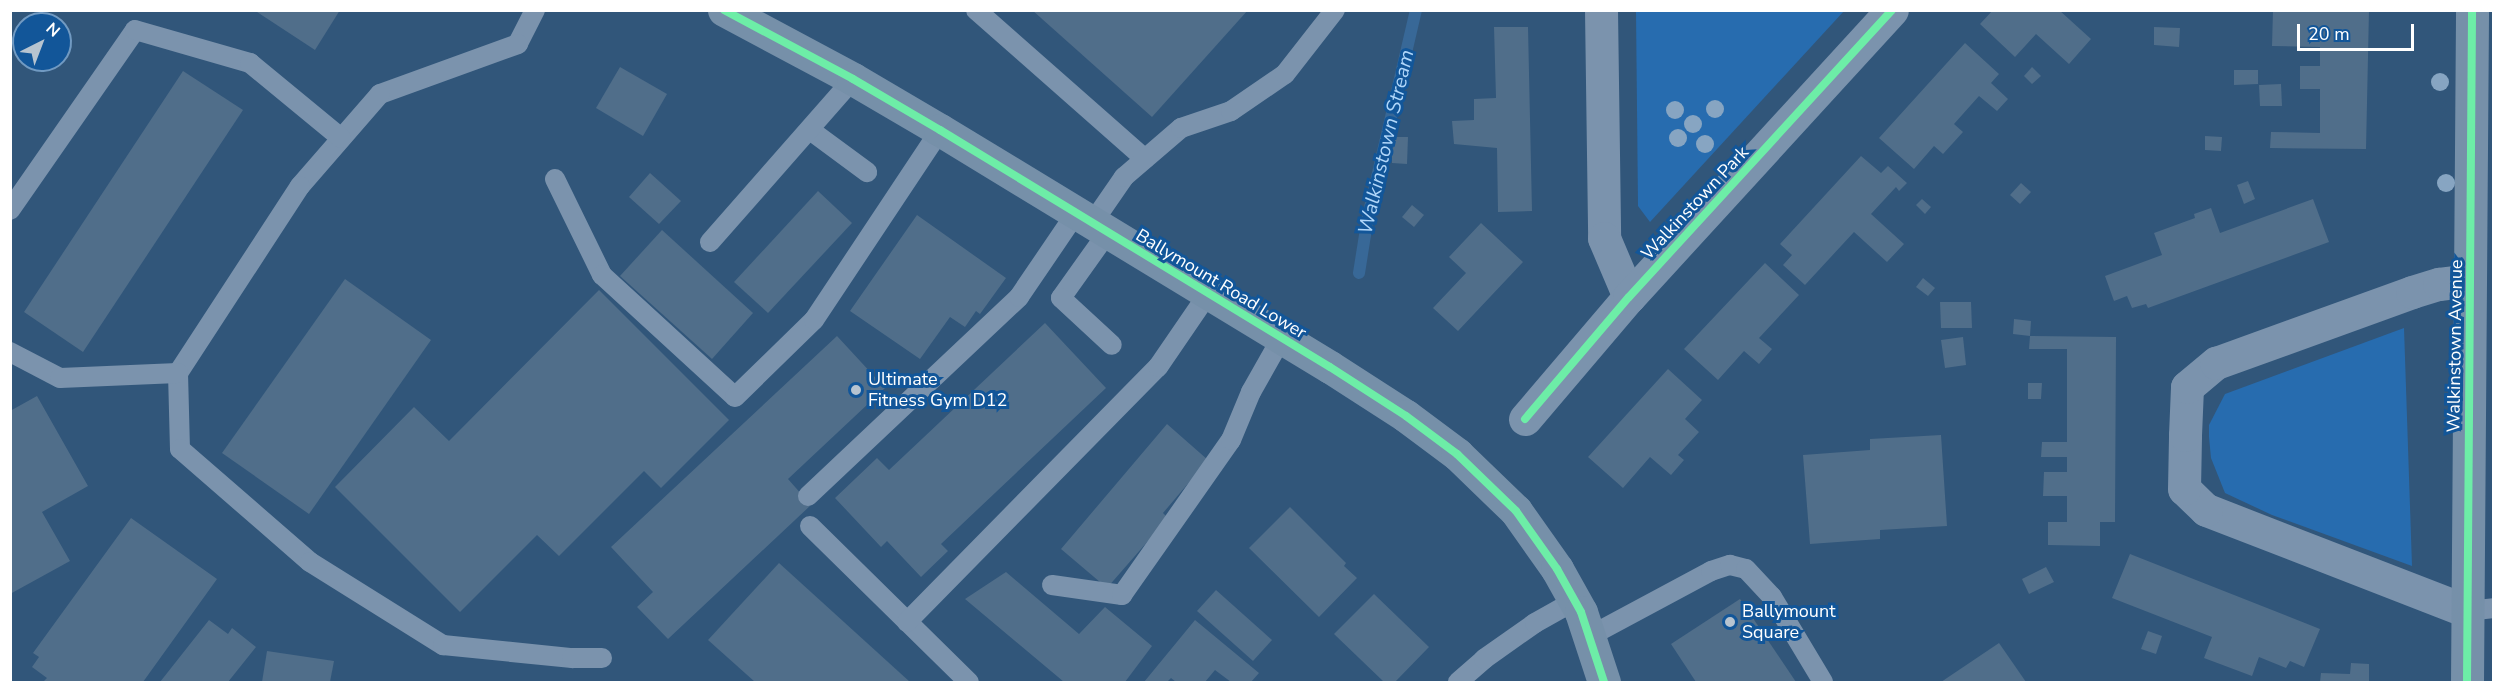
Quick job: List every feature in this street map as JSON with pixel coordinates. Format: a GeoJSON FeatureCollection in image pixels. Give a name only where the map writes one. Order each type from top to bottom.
{"type":"FeatureCollection","features":[{"type":"Feature","properties":{"kind":"street","name":"Ballymount Road Lower"},"geometry":{"type":"LineString","coordinates":[[724,10],[853,79],[940,129],[1406,416],[1457,454],[1516,511],[1576,600],[1604,682]]}},
{"type":"Feature","properties":{"kind":"street","name":"Walkinstown Park"},"geometry":{"type":"LineString","coordinates":[[1601,10],[1604,238],[1629,297]]}},
{"type":"Feature","properties":{"kind":"street","name":"Walkinstown Park"},"geometry":{"type":"LineString","coordinates":[[1525,419],[1629,297],[1892,10]]}},
{"type":"Feature","properties":{"kind":"street","name":"Walkinstown Avenue"},"geometry":{"type":"LineString","coordinates":[[2467,682],[2480,609],[2470,280],[2472,10]]}},
{"type":"Feature","properties":{"kind":"street","name":"Walkinstown Avenue"},"geometry":{"type":"LineString","coordinates":[[2470,280],[2439,284],[2412,292],[2216,363],[2187,387],[2184,489],[2206,510],[2480,609]]}},
{"type":"Feature","properties":{"kind":"lane"},"geometry":{"type":"LineString","coordinates":[[535,10],[518,44],[380,94],[300,186],[178,373],[180,449],[310,562],[443,645],[572,658],[602,657]]}},
{"type":"Feature","properties":{"kind":"lane"},"geometry":{"type":"LineString","coordinates":[[976,10],[1145,159]]}},
{"type":"Feature","properties":{"kind":"lane"},"geometry":{"type":"LineString","coordinates":[[808,496],[1019,297],[1092,222],[1124,177],[1181,128],[1231,111],[1285,74],[1335,10]]}},
{"type":"Feature","properties":{"kind":"lane"},"geometry":{"type":"LineString","coordinates":[[10,210],[135,30],[250,63],[341,138]]}},
{"type":"Feature","properties":{"kind":"lane"},"geometry":{"type":"LineString","coordinates":[[710,242],[853,79]]}},
{"type":"Feature","properties":{"kind":"lane"},"geometry":{"type":"LineString","coordinates":[[555,179],[602,276],[735,397],[814,320],[940,129]]}},
{"type":"Feature","properties":{"kind":"lane"},"geometry":{"type":"LineString","coordinates":[[810,130],[867,172]]}},
{"type":"Feature","properties":{"kind":"lane"},"geometry":{"type":"LineString","coordinates":[[1092,222],[1061,298],[1112,345]]}},
{"type":"Feature","properties":{"kind":"lane"},"geometry":{"type":"LineString","coordinates":[[907,622],[1158,367],[1208,294]]}},
{"type":"Feature","properties":{"kind":"lane"},"geometry":{"type":"LineString","coordinates":[[1052,585],[1122,595],[1231,440],[1251,392],[1281,339]]}},
{"type":"Feature","properties":{"kind":"lane"},"geometry":{"type":"LineString","coordinates":[[10,352],[60,378],[178,373]]}},
{"type":"Feature","properties":{"kind":"lane"},"geometry":{"type":"LineString","coordinates":[[810,526],[969,682]]}},
{"type":"Feature","properties":{"kind":"lane"},"geometry":{"type":"LineString","coordinates":[[1590,636],[1711,571],[1730,565],[1746,569],[1772,597],[1823,682]]}},
{"type":"Feature","properties":{"kind":"lane"},"geometry":{"type":"LineString","coordinates":[[1458,682],[1484,659],[1535,623],[1576,600]]}},
{"type":"Feature","properties":{"kind":"shaded area"},"geometry":{"type":"Polygon","coordinates":[[[1636,11],[1844,11],[1650,222],[1638,206],[1636,11]]]}},
{"type":"Feature","properties":{"kind":"shaded area"},"geometry":{"type":"Polygon","coordinates":[[[2404,328],[2412,566],[2272,515],[2225,493],[2211,458],[2209,425],[2225,394],[2404,328]]]}},
{"type":"Feature","properties":{"kind":"building"},"geometry":{"type":"Polygon","coordinates":[[[254,10],[340,10],[315,50],[254,10]]]}},
{"type":"Feature","properties":{"kind":"building"},"geometry":{"type":"Polygon","coordinates":[[[1032,10],[1248,10],[1152,117],[1032,10]]]}},
{"type":"Feature","properties":{"kind":"building"},"geometry":{"type":"Polygon","coordinates":[[[1993,10],[2059,10],[2091,39],[2069,64],[2036,34],[2015,57],[1980,24],[1993,10]]]}},
{"type":"Feature","properties":{"kind":"building"},"geometry":{"type":"Polygon","coordinates":[[[2273,10],[2369,10],[2366,149],[2270,148],[2271,132],[2320,133],[2320,89],[2300,89],[2300,66],[2320,66],[2320,47],[2272,46],[2273,10]]]}},
{"type":"Feature","properties":{"kind":"building"},"geometry":{"type":"Polygon","coordinates":[[[1494,27],[1528,27],[1532,211],[1498,212],[1497,148],[1454,144],[1452,121],[1474,120],[1474,99],[1496,98],[1494,27]]]}},
{"type":"Feature","properties":{"kind":"building"},"geometry":{"type":"Polygon","coordinates":[[[2154,27],[2180,28],[2179,47],[2154,45],[2154,27]]]}},
{"type":"Feature","properties":{"kind":"building"},"geometry":{"type":"Polygon","coordinates":[[[1965,43],[1999,74],[1991,83],[2008,99],[1997,111],[1979,96],[1954,124],[1963,132],[1943,154],[1934,146],[1914,169],[1879,138],[1965,43]]]}},
{"type":"Feature","properties":{"kind":"building"},"geometry":{"type":"Polygon","coordinates":[[[620,67],[667,94],[643,136],[596,108],[620,67]]]}},
{"type":"Feature","properties":{"kind":"building"},"geometry":{"type":"Polygon","coordinates":[[[2032,67],[2041,76],[2032,84],[2024,76],[2032,67]]]}},
{"type":"Feature","properties":{"kind":"building"},"geometry":{"type":"Polygon","coordinates":[[[2234,70],[2258,70],[2258,84],[2234,85],[2234,70]]]}},
{"type":"Feature","properties":{"kind":"building"},"geometry":{"type":"Polygon","coordinates":[[[183,71],[243,110],[83,352],[24,312],[183,71]]]}},
{"type":"Feature","properties":{"kind":"building"},"geometry":{"type":"Polygon","coordinates":[[[2281,84],[2282,106],[2260,106],[2259,85],[2281,84]]]}},
{"type":"Feature","properties":{"kind":"building"},"geometry":{"type":"Polygon","coordinates":[[[2205,136],[2222,137],[2221,151],[2205,150],[2205,136]]]}},
{"type":"Feature","properties":{"kind":"building"},"geometry":{"type":"Polygon","coordinates":[[[1392,137],[1408,137],[1407,164],[1392,163],[1392,137]]]}},
{"type":"Feature","properties":{"kind":"building"},"geometry":{"type":"Polygon","coordinates":[[[1861,156],[1881,173],[1888,166],[1907,183],[1899,191],[1896,187],[1871,214],[1904,244],[1887,262],[1854,232],[1805,285],[1783,265],[1792,255],[1780,244],[1861,156]]]}},
{"type":"Feature","properties":{"kind":"building"},"geometry":{"type":"Polygon","coordinates":[[[650,173],[681,201],[659,224],[629,197],[650,173]]]}},
{"type":"Feature","properties":{"kind":"building"},"geometry":{"type":"Polygon","coordinates":[[[2248,181],[2255,199],[2244,204],[2237,185],[2248,181]]]}},
{"type":"Feature","properties":{"kind":"building"},"geometry":{"type":"Polygon","coordinates":[[[2021,183],[2031,192],[2020,204],[2010,195],[2021,183]]]}},
{"type":"Feature","properties":{"kind":"building"},"geometry":{"type":"Polygon","coordinates":[[[818,191],[852,223],[768,313],[734,282],[818,191]]]}},
{"type":"Feature","properties":{"kind":"building"},"geometry":{"type":"Polygon","coordinates":[[[1922,199],[1931,207],[1925,214],[1916,205],[1922,199]]]}},
{"type":"Feature","properties":{"kind":"building"},"geometry":{"type":"Polygon","coordinates":[[[2313,199],[2329,242],[2148,308],[2146,304],[2132,308],[2127,296],[2114,301],[2105,276],[2162,255],[2154,233],[2195,218],[2194,214],[2211,208],[2220,233],[2313,199]]]}},
{"type":"Feature","properties":{"kind":"building"},"geometry":{"type":"Polygon","coordinates":[[[1412,205],[1424,215],[1414,227],[1402,217],[1412,205]]]}},
{"type":"Feature","properties":{"kind":"building"},"geometry":{"type":"Polygon","coordinates":[[[917,215],[1006,278],[980,314],[976,311],[965,327],[950,317],[920,359],[850,311],[917,215]]]}},
{"type":"Feature","properties":{"kind":"building"},"geometry":{"type":"Polygon","coordinates":[[[1481,223],[1523,262],[1458,331],[1433,308],[1466,273],[1449,257],[1481,223]]]}},
{"type":"Feature","properties":{"kind":"building"},"geometry":{"type":"Polygon","coordinates":[[[662,230],[753,313],[712,359],[620,276],[662,230]]]}},
{"type":"Feature","properties":{"kind":"building"},"geometry":{"type":"Polygon","coordinates":[[[1765,263],[1799,295],[1759,338],[1772,349],[1759,364],[1744,351],[1718,380],[1684,349],[1765,263]]]}},
{"type":"Feature","properties":{"kind":"building"},"geometry":{"type":"Polygon","coordinates":[[[1923,278],[1935,288],[1928,296],[1916,287],[1923,278]]]}},
{"type":"Feature","properties":{"kind":"building"},"geometry":{"type":"Polygon","coordinates":[[[345,279],[431,340],[309,514],[222,453],[345,279]]]}},
{"type":"Feature","properties":{"kind":"building"},"geometry":{"type":"Polygon","coordinates":[[[599,290],[729,420],[661,488],[644,471],[559,556],[537,535],[460,612],[335,487],[414,407],[449,441],[599,290]]]}},
{"type":"Feature","properties":{"kind":"building"},"geometry":{"type":"Polygon","coordinates":[[[1940,302],[1971,302],[1972,328],[1941,328],[1940,302]]]}},
{"type":"Feature","properties":{"kind":"building"},"geometry":{"type":"Polygon","coordinates":[[[2014,319],[2031,321],[2030,336],[2013,334],[2014,319]]]}},
{"type":"Feature","properties":{"kind":"building"},"geometry":{"type":"Polygon","coordinates":[[[1045,323],[1106,388],[941,544],[948,551],[921,577],[887,541],[881,547],[835,498],[877,458],[889,470],[1045,323]]]}},
{"type":"Feature","properties":{"kind":"building"},"geometry":{"type":"Polygon","coordinates":[[[837,336],[885,388],[788,479],[811,505],[668,639],[637,607],[653,592],[611,547],[837,336]]]}},
{"type":"Feature","properties":{"kind":"building"},"geometry":{"type":"Polygon","coordinates":[[[2030,336],[2116,337],[2115,522],[2100,522],[2100,546],[2048,545],[2048,522],[2067,522],[2067,496],[2043,496],[2044,472],[2067,472],[2067,457],[2041,457],[2042,442],[2067,442],[2067,349],[2029,349],[2030,336]]]}},
{"type":"Feature","properties":{"kind":"building"},"geometry":{"type":"Polygon","coordinates":[[[1963,337],[1966,365],[1945,368],[1941,340],[1963,337]]]}},
{"type":"Feature","properties":{"kind":"building"},"geometry":{"type":"Polygon","coordinates":[[[1668,369],[1702,400],[1685,419],[1699,432],[1678,455],[1684,460],[1671,475],[1650,457],[1623,488],[1588,457],[1668,369]]]}},
{"type":"Feature","properties":{"kind":"building"},"geometry":{"type":"Polygon","coordinates":[[[2028,383],[2042,383],[2041,399],[2028,399],[2028,383]]]}},
{"type":"Feature","properties":{"kind":"building"},"geometry":{"type":"Polygon","coordinates":[[[37,396],[88,486],[42,512],[70,561],[10,594],[10,411],[37,396]]]}},
{"type":"Feature","properties":{"kind":"building"},"geometry":{"type":"Polygon","coordinates":[[[1167,424],[1208,460],[1163,513],[1168,518],[1107,588],[1061,549],[1167,424]]]}},
{"type":"Feature","properties":{"kind":"building"},"geometry":{"type":"Polygon","coordinates":[[[1941,435],[1947,526],[1880,530],[1880,539],[1810,544],[1803,455],[1870,450],[1870,439],[1941,435]]]}},
{"type":"Feature","properties":{"kind":"building"},"geometry":{"type":"Polygon","coordinates":[[[1290,507],[1346,563],[1344,566],[1357,578],[1319,617],[1249,548],[1290,507]]]}},
{"type":"Feature","properties":{"kind":"building"},"geometry":{"type":"Polygon","coordinates":[[[131,518],[217,579],[143,682],[43,682],[47,678],[32,667],[39,657],[33,653],[131,518]]]}},
{"type":"Feature","properties":{"kind":"building"},"geometry":{"type":"Polygon","coordinates":[[[2130,554],[2320,629],[2304,667],[2290,661],[2286,668],[2259,657],[2252,676],[2204,658],[2212,637],[2112,598],[2130,554]]]}},
{"type":"Feature","properties":{"kind":"building"},"geometry":{"type":"Polygon","coordinates":[[[779,563],[910,682],[755,682],[708,640],[779,563]]]}},
{"type":"Feature","properties":{"kind":"building"},"geometry":{"type":"Polygon","coordinates":[[[2046,567],[2054,582],[2029,594],[2022,579],[2046,567]]]}},
{"type":"Feature","properties":{"kind":"building"},"geometry":{"type":"Polygon","coordinates":[[[1006,572],[1079,634],[1105,607],[1152,646],[1125,682],[1064,682],[965,599],[1006,572]]]}},
{"type":"Feature","properties":{"kind":"building"},"geometry":{"type":"Polygon","coordinates":[[[1216,590],[1272,640],[1253,661],[1197,611],[1216,590]]]}},
{"type":"Feature","properties":{"kind":"building"},"geometry":{"type":"Polygon","coordinates":[[[1374,594],[1429,647],[1395,682],[1384,682],[1334,634],[1374,594]]]}},
{"type":"Feature","properties":{"kind":"building","name":"Ballymount Square"},"geometry":{"type":"Polygon","coordinates":[[[1740,599],[1796,682],[1696,682],[1671,644],[1740,599]]]}},
{"type":"Feature","properties":{"kind":"building"},"geometry":{"type":"Polygon","coordinates":[[[209,620],[228,634],[232,628],[256,647],[228,682],[160,682],[209,620]]]}},
{"type":"Feature","properties":{"kind":"building"},"geometry":{"type":"Polygon","coordinates":[[[1195,620],[1259,673],[1251,682],[1231,682],[1215,670],[1205,682],[1176,682],[1171,678],[1167,682],[1144,682],[1195,620]]]}},
{"type":"Feature","properties":{"kind":"building"},"geometry":{"type":"Polygon","coordinates":[[[2148,631],[2162,636],[2156,654],[2141,649],[2148,631]]]}},
{"type":"Feature","properties":{"kind":"building"},"geometry":{"type":"Polygon","coordinates":[[[1999,643],[2026,682],[1941,682],[1999,643]]]}},
{"type":"Feature","properties":{"kind":"building"},"geometry":{"type":"Polygon","coordinates":[[[267,651],[334,661],[330,682],[262,682],[267,651]]]}},
{"type":"Feature","properties":{"kind":"building"},"geometry":{"type":"Polygon","coordinates":[[[2351,663],[2369,664],[2369,682],[2320,682],[2321,673],[2350,674],[2351,663]]]}},
{"type":"Feature","properties":{"kind":"waterway","name":"Walkinstown Stream"},"geometry":{"type":"LineString","coordinates":[[1359,273],[1368,216],[1416,10]]}},
{"type":"Feature","properties":{"kind":"cycle path"},"geometry":{"type":"LineString","coordinates":[[724,10],[853,79],[940,130],[1330,367],[1406,416],[1457,454],[1516,511],[1557,569],[1581,612],[1604,682]]}},
{"type":"Feature","properties":{"kind":"cycle path"},"geometry":{"type":"LineString","coordinates":[[1525,419],[1629,297],[1892,10]]}},
{"type":"Feature","properties":{"kind":"cycle path"},"geometry":{"type":"LineString","coordinates":[[2467,682],[2472,10]]}},
{"type":"Feature","properties":{"kind":"place","name":"Ultimate Fitness Gym D12"},"geometry":{"type":"Point","coordinates":[856,390]}},
{"type":"Feature","properties":{"kind":"place","name":"Ballymount Square"},"geometry":{"type":"Point","coordinates":[1730,622]}}]}
